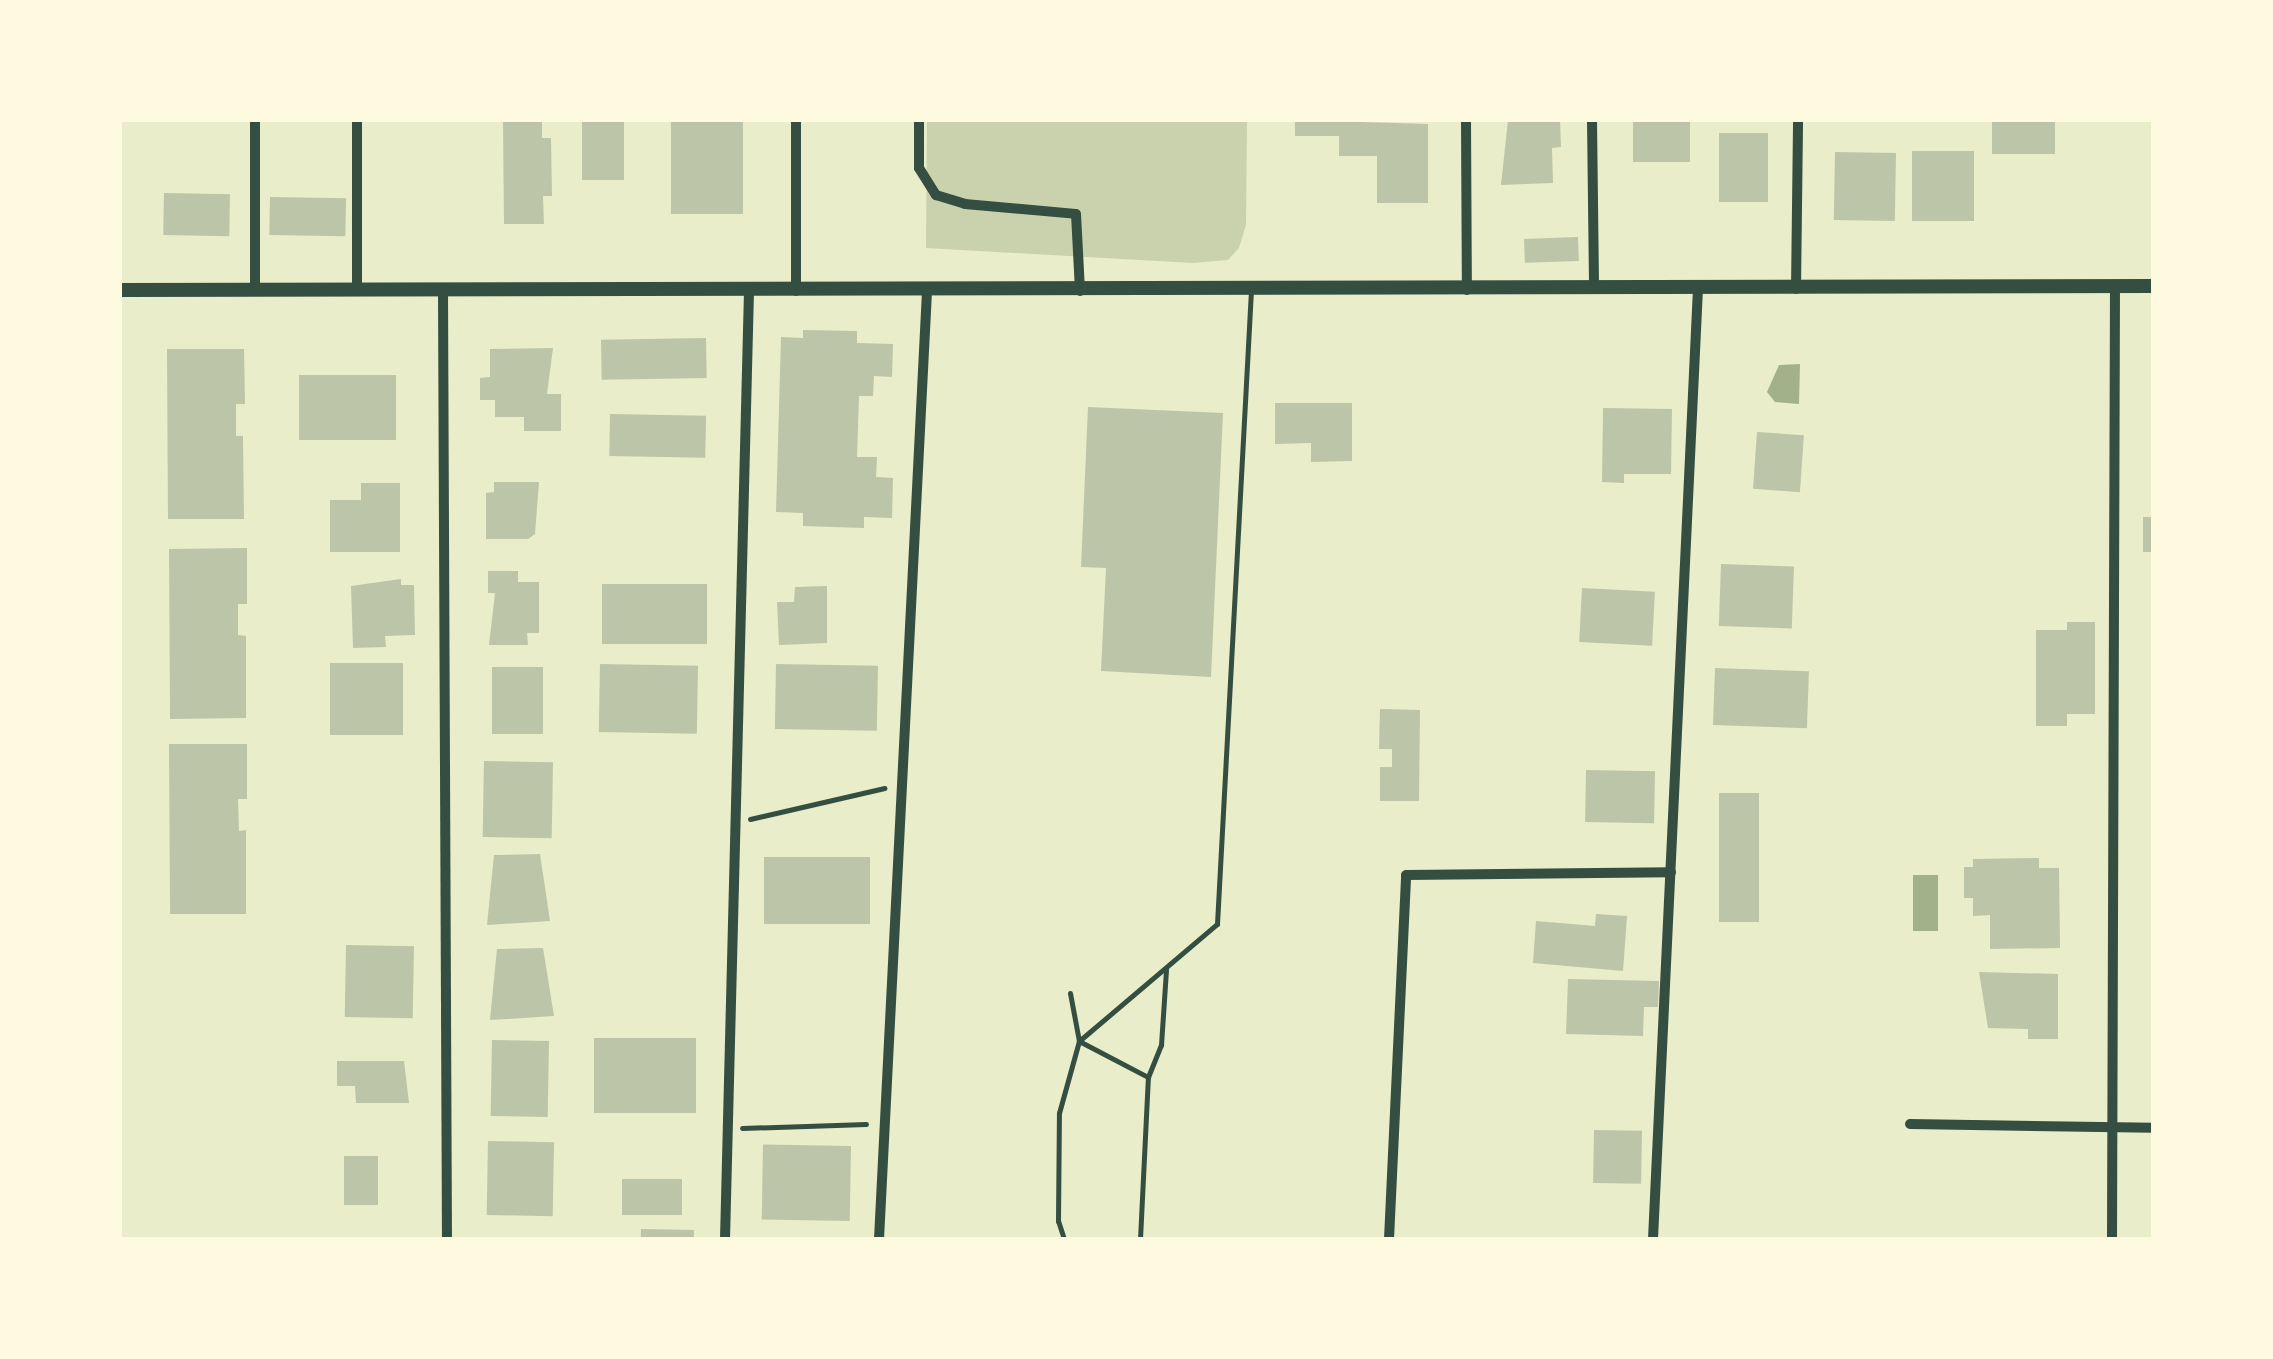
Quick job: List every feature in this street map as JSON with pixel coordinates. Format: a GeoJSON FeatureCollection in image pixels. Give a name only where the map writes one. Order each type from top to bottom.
{"type":"FeatureCollection","features":[{"type":"Feature","properties":{"kind":"street"},"geometry":{"type":"LineString","coordinates":[[255,120],[255,290]]}},
{"type":"Feature","properties":{"kind":"street"},"geometry":{"type":"LineString","coordinates":[[357,290],[358,120]]}},
{"type":"Feature","properties":{"kind":"street"},"geometry":{"type":"LineString","coordinates":[[796,120],[796,291]]}},
{"type":"Feature","properties":{"kind":"street"},"geometry":{"type":"LineString","coordinates":[[919,120],[918,168],[936,195],[964,204],[1076,214],[1080,291]]}},
{"type":"Feature","properties":{"kind":"street"},"geometry":{"type":"LineString","coordinates":[[1466,120],[1467,290]]}},
{"type":"Feature","properties":{"kind":"street"},"geometry":{"type":"LineString","coordinates":[[1592,120],[1594,289]]}},
{"type":"Feature","properties":{"kind":"street"},"geometry":{"type":"LineString","coordinates":[[1796,288],[1798,120]]}},
{"type":"Feature","properties":{"kind":"street"},"geometry":{"type":"LineString","coordinates":[[2112,1239],[2115,286]]}},
{"type":"Feature","properties":{"kind":"street"},"geometry":{"type":"LineString","coordinates":[[120,290],[1251,291],[2153,286]]}},
{"type":"Feature","properties":{"kind":"street"},"geometry":{"type":"LineString","coordinates":[[1653,1239],[1698,289]]}},
{"type":"Feature","properties":{"kind":"street"},"geometry":{"type":"LineString","coordinates":[[443,291],[447,1239]]}},
{"type":"Feature","properties":{"kind":"street"},"geometry":{"type":"LineString","coordinates":[[725,1239],[749,291]]}},
{"type":"Feature","properties":{"kind":"street"},"geometry":{"type":"LineString","coordinates":[[878,1239],[927,291]]}},
{"type":"Feature","properties":{"kind":"street"},"geometry":{"type":"LineString","coordinates":[[1389,1239],[1406,875],[1671,872]]}},
{"type":"Feature","properties":{"kind":"street"},"geometry":{"type":"LineString","coordinates":[[1910,1124],[2153,1128]]}},
{"type":"Feature","properties":{"kind":"lane"},"geometry":{"type":"LineString","coordinates":[[1078,1041],[1208,939],[1218,915],[1251,291]]}},
{"type":"Feature","properties":{"kind":"lane"},"geometry":{"type":"LineString","coordinates":[[1140,1239],[1148,1077],[1161,1045],[1166,969]]}},
{"type":"Feature","properties":{"kind":"lane"},"geometry":{"type":"LineString","coordinates":[[1064,1239],[1058,1221],[1059,1113],[1078,1041],[1070,993]]}},
{"type":"Feature","properties":{"kind":"lane"},"geometry":{"type":"LineString","coordinates":[[1078,1041],[1148,1077]]}},
{"type":"Feature","properties":{"kind":"path"},"geometry":{"type":"LineString","coordinates":[[736,821],[773,817],[849,791],[902,786]]}},
{"type":"Feature","properties":{"kind":"path"},"geometry":{"type":"LineString","coordinates":[[728,1129],[884,1124]]}},
{"type":"Feature","properties":{"kind":"shaded area"},"geometry":{"type":"Polygon","coordinates":[[[927,120],[1247,120],[1246,225],[1239,248],[1228,260],[1193,263],[926,248],[927,120]]]}},
{"type":"Feature","properties":{"kind":"shaded area"},"geometry":{"type":"Polygon","coordinates":[[[1800,364],[1799,404],[1775,402],[1767,392],[1779,365],[1800,364]]]}},
{"type":"Feature","properties":{"kind":"shaded area"},"geometry":{"type":"Polygon","coordinates":[[[1913,875],[1938,875],[1938,931],[1913,931],[1913,875]]]}},
{"type":"Feature","properties":{"kind":"building"},"geometry":{"type":"Polygon","coordinates":[[[503,120],[542,120],[542,138],[551,138],[552,196],[543,196],[544,224],[504,224],[503,120]]]}},
{"type":"Feature","properties":{"kind":"building"},"geometry":{"type":"Polygon","coordinates":[[[582,120],[624,120],[624,180],[582,180],[582,120]]]}},
{"type":"Feature","properties":{"kind":"building"},"geometry":{"type":"Polygon","coordinates":[[[671,120],[743,120],[743,214],[671,214],[671,120]]]}},
{"type":"Feature","properties":{"kind":"building"},"geometry":{"type":"Polygon","coordinates":[[[1295,120],[1428,124],[1428,203],[1377,203],[1377,156],[1339,156],[1339,136],[1295,136],[1295,120]]]}},
{"type":"Feature","properties":{"kind":"building"},"geometry":{"type":"Polygon","coordinates":[[[1508,120],[1560,120],[1561,147],[1552,148],[1553,183],[1501,185],[1508,120]]]}},
{"type":"Feature","properties":{"kind":"building"},"geometry":{"type":"Polygon","coordinates":[[[1633,120],[1690,120],[1690,162],[1633,162],[1633,120]]]}},
{"type":"Feature","properties":{"kind":"building"},"geometry":{"type":"Polygon","coordinates":[[[1992,120],[2055,120],[2055,154],[1992,154],[1992,120]]]}},
{"type":"Feature","properties":{"kind":"building"},"geometry":{"type":"Polygon","coordinates":[[[1719,133],[1768,133],[1768,202],[1719,202],[1719,133]]]}},
{"type":"Feature","properties":{"kind":"building"},"geometry":{"type":"Polygon","coordinates":[[[1912,151],[1974,151],[1974,221],[1912,221],[1912,151]]]}},
{"type":"Feature","properties":{"kind":"building"},"geometry":{"type":"Polygon","coordinates":[[[1835,152],[1896,153],[1895,221],[1834,220],[1835,152]]]}},
{"type":"Feature","properties":{"kind":"building"},"geometry":{"type":"Polygon","coordinates":[[[164,193],[230,194],[229,236],[163,235],[164,193]]]}},
{"type":"Feature","properties":{"kind":"building"},"geometry":{"type":"Polygon","coordinates":[[[270,197],[346,198],[345,236],[269,235],[270,197]]]}},
{"type":"Feature","properties":{"kind":"building"},"geometry":{"type":"Polygon","coordinates":[[[1578,237],[1579,261],[1525,263],[1524,239],[1578,237]]]}},
{"type":"Feature","properties":{"kind":"building"},"geometry":{"type":"Polygon","coordinates":[[[803,330],[857,331],[857,343],[893,344],[892,377],[874,376],[873,396],[859,396],[857,457],[877,457],[876,477],[893,478],[892,518],[864,517],[864,528],[803,526],[803,513],[776,512],[781,337],[803,338],[803,330]]]}},
{"type":"Feature","properties":{"kind":"building"},"geometry":{"type":"Polygon","coordinates":[[[706,338],[707,378],[602,380],[601,340],[706,338]]]}},
{"type":"Feature","properties":{"kind":"building"},"geometry":{"type":"Polygon","coordinates":[[[553,348],[547,394],[561,394],[561,431],[524,431],[524,417],[495,417],[495,400],[480,400],[480,378],[490,377],[490,349],[553,348]]]}},
{"type":"Feature","properties":{"kind":"building"},"geometry":{"type":"Polygon","coordinates":[[[167,349],[244,349],[245,404],[236,404],[236,436],[243,436],[244,519],[168,519],[167,349]]]}},
{"type":"Feature","properties":{"kind":"building"},"geometry":{"type":"Polygon","coordinates":[[[299,375],[396,375],[396,440],[299,440],[299,375]]]}},
{"type":"Feature","properties":{"kind":"building"},"geometry":{"type":"Polygon","coordinates":[[[1275,403],[1352,403],[1352,461],[1311,462],[1311,443],[1275,444],[1275,403]]]}},
{"type":"Feature","properties":{"kind":"building"},"geometry":{"type":"Polygon","coordinates":[[[1088,407],[1223,413],[1211,677],[1101,671],[1106,568],[1081,567],[1088,407]]]}},
{"type":"Feature","properties":{"kind":"building"},"geometry":{"type":"Polygon","coordinates":[[[1603,408],[1672,409],[1671,474],[1624,474],[1624,483],[1602,482],[1603,408]]]}},
{"type":"Feature","properties":{"kind":"building"},"geometry":{"type":"Polygon","coordinates":[[[610,414],[706,416],[705,458],[609,456],[610,414]]]}},
{"type":"Feature","properties":{"kind":"building"},"geometry":{"type":"Polygon","coordinates":[[[1757,432],[1804,435],[1800,492],[1753,489],[1757,432]]]}},
{"type":"Feature","properties":{"kind":"building"},"geometry":{"type":"Polygon","coordinates":[[[494,482],[539,482],[535,534],[528,539],[486,539],[486,493],[494,492],[494,482]]]}},
{"type":"Feature","properties":{"kind":"building"},"geometry":{"type":"Polygon","coordinates":[[[361,483],[400,483],[400,552],[330,552],[330,500],[361,500],[361,483]]]}},
{"type":"Feature","properties":{"kind":"building"},"geometry":{"type":"Polygon","coordinates":[[[2143,517],[2153,517],[2153,552],[2143,552],[2143,517]]]}},
{"type":"Feature","properties":{"kind":"building"},"geometry":{"type":"Polygon","coordinates":[[[247,548],[247,604],[238,604],[238,635],[246,636],[246,718],[170,719],[169,549],[247,548]]]}},
{"type":"Feature","properties":{"kind":"building"},"geometry":{"type":"Polygon","coordinates":[[[1721,564],[1794,567],[1792,629],[1719,626],[1721,564]]]}},
{"type":"Feature","properties":{"kind":"building"},"geometry":{"type":"Polygon","coordinates":[[[488,571],[518,571],[518,582],[539,582],[539,633],[527,633],[528,645],[489,645],[495,593],[488,593],[488,571]]]}},
{"type":"Feature","properties":{"kind":"building"},"geometry":{"type":"Polygon","coordinates":[[[401,579],[401,585],[414,585],[415,635],[385,636],[386,647],[353,648],[351,586],[401,579]]]}},
{"type":"Feature","properties":{"kind":"building"},"geometry":{"type":"Polygon","coordinates":[[[602,584],[707,584],[707,644],[602,644],[602,584]]]}},
{"type":"Feature","properties":{"kind":"building"},"geometry":{"type":"Polygon","coordinates":[[[827,586],[827,643],[779,645],[777,602],[794,602],[795,587],[827,586]]]}},
{"type":"Feature","properties":{"kind":"building"},"geometry":{"type":"Polygon","coordinates":[[[1582,588],[1655,592],[1652,646],[1579,642],[1582,588]]]}},
{"type":"Feature","properties":{"kind":"building"},"geometry":{"type":"Polygon","coordinates":[[[2067,622],[2095,622],[2095,714],[2067,714],[2067,726],[2036,726],[2036,630],[2067,630],[2067,622]]]}},
{"type":"Feature","properties":{"kind":"building"},"geometry":{"type":"Polygon","coordinates":[[[330,663],[403,663],[403,735],[330,735],[330,663]]]}},
{"type":"Feature","properties":{"kind":"building"},"geometry":{"type":"Polygon","coordinates":[[[600,664],[698,666],[697,734],[599,732],[600,664]]]}},
{"type":"Feature","properties":{"kind":"building"},"geometry":{"type":"Polygon","coordinates":[[[776,664],[878,666],[877,731],[775,729],[776,664]]]}},
{"type":"Feature","properties":{"kind":"building"},"geometry":{"type":"Polygon","coordinates":[[[492,667],[543,667],[543,734],[492,734],[492,667]]]}},
{"type":"Feature","properties":{"kind":"building"},"geometry":{"type":"Polygon","coordinates":[[[1715,668],[1809,671],[1807,728],[1713,725],[1715,668]]]}},
{"type":"Feature","properties":{"kind":"building"},"geometry":{"type":"Polygon","coordinates":[[[1380,709],[1420,710],[1419,801],[1380,801],[1380,767],[1392,767],[1392,749],[1379,749],[1380,709]]]}},
{"type":"Feature","properties":{"kind":"building"},"geometry":{"type":"Polygon","coordinates":[[[169,744],[247,744],[247,799],[238,799],[239,831],[246,830],[246,914],[170,914],[169,744]]]}},
{"type":"Feature","properties":{"kind":"building"},"geometry":{"type":"Polygon","coordinates":[[[484,761],[553,762],[552,838],[483,837],[484,761]]]}},
{"type":"Feature","properties":{"kind":"building"},"geometry":{"type":"Polygon","coordinates":[[[1586,770],[1655,771],[1654,823],[1585,822],[1586,770]]]}},
{"type":"Feature","properties":{"kind":"building"},"geometry":{"type":"Polygon","coordinates":[[[1719,793],[1759,793],[1759,922],[1719,922],[1719,793]]]}},
{"type":"Feature","properties":{"kind":"building"},"geometry":{"type":"Polygon","coordinates":[[[540,854],[550,921],[487,925],[494,855],[540,854]]]}},
{"type":"Feature","properties":{"kind":"building"},"geometry":{"type":"Polygon","coordinates":[[[764,857],[870,857],[870,924],[764,924],[764,857]]]}},
{"type":"Feature","properties":{"kind":"building"},"geometry":{"type":"Polygon","coordinates":[[[2039,858],[2039,868],[2059,868],[2060,948],[1990,949],[1990,915],[1973,916],[1973,898],[1964,898],[1964,867],[1973,867],[1973,859],[2039,858]]]}},
{"type":"Feature","properties":{"kind":"building"},"geometry":{"type":"Polygon","coordinates":[[[1596,914],[1627,916],[1623,971],[1533,963],[1536,921],[1595,926],[1596,914]]]}},
{"type":"Feature","properties":{"kind":"building"},"geometry":{"type":"Polygon","coordinates":[[[346,945],[414,946],[413,1018],[345,1017],[346,945]]]}},
{"type":"Feature","properties":{"kind":"building"},"geometry":{"type":"Polygon","coordinates":[[[543,948],[554,1016],[490,1020],[497,949],[543,948]]]}},
{"type":"Feature","properties":{"kind":"building"},"geometry":{"type":"Polygon","coordinates":[[[1979,972],[2058,974],[2058,1039],[2028,1039],[2028,1029],[1988,1028],[1979,972]]]}},
{"type":"Feature","properties":{"kind":"building"},"geometry":{"type":"Polygon","coordinates":[[[1568,979],[1659,981],[1658,1007],[1644,1007],[1643,1036],[1566,1034],[1568,979]]]}},
{"type":"Feature","properties":{"kind":"building"},"geometry":{"type":"Polygon","coordinates":[[[594,1038],[696,1038],[696,1113],[594,1113],[594,1038]]]}},
{"type":"Feature","properties":{"kind":"building"},"geometry":{"type":"Polygon","coordinates":[[[492,1040],[549,1041],[548,1117],[491,1116],[492,1040]]]}},
{"type":"Feature","properties":{"kind":"building"},"geometry":{"type":"Polygon","coordinates":[[[337,1061],[404,1061],[409,1103],[356,1103],[355,1086],[337,1086],[337,1061]]]}},
{"type":"Feature","properties":{"kind":"building"},"geometry":{"type":"Polygon","coordinates":[[[1594,1130],[1642,1131],[1641,1184],[1593,1183],[1594,1130]]]}},
{"type":"Feature","properties":{"kind":"building"},"geometry":{"type":"Polygon","coordinates":[[[488,1141],[554,1142],[553,1216],[487,1215],[488,1141]]]}},
{"type":"Feature","properties":{"kind":"building"},"geometry":{"type":"Polygon","coordinates":[[[763,1144],[851,1146],[850,1221],[762,1219],[763,1144]]]}},
{"type":"Feature","properties":{"kind":"building"},"geometry":{"type":"Polygon","coordinates":[[[344,1156],[378,1156],[378,1205],[344,1205],[344,1156]]]}},
{"type":"Feature","properties":{"kind":"building"},"geometry":{"type":"Polygon","coordinates":[[[622,1179],[682,1179],[682,1215],[622,1215],[622,1179]]]}},
{"type":"Feature","properties":{"kind":"building"},"geometry":{"type":"Polygon","coordinates":[[[641,1229],[694,1230],[694,1239],[641,1239],[641,1229]]]}}]}
